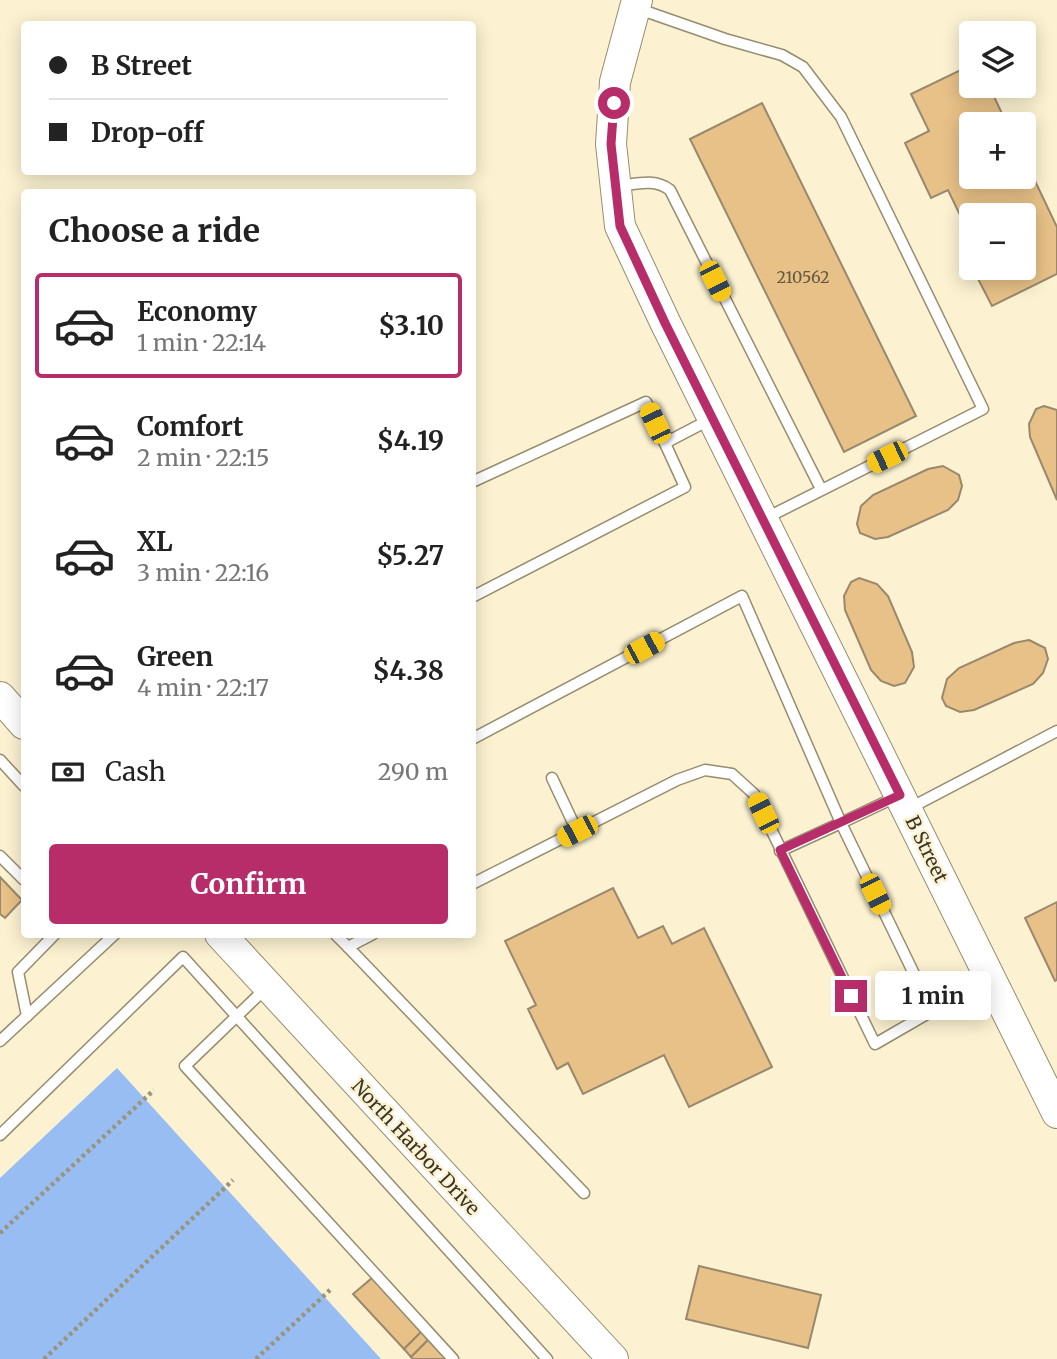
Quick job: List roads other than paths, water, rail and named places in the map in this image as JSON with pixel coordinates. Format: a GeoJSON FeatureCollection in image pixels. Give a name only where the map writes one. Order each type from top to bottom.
{"type":"FeatureCollection","features":[{"type":"Feature","properties":{"kind":"street","name":"B Street"},"geometry":{"type":"LineString","coordinates":[[635,4],[615,82],[611,144],[620,226],[1057,1114]]}},
{"type":"Feature","properties":{"kind":"street"},"geometry":{"type":"LineString","coordinates":[[0,697],[21,721]]}},
{"type":"Feature","properties":{"kind":"street","name":"North Harbor Drive"},"geometry":{"type":"LineString","coordinates":[[224,938],[613,1359]]}},
{"type":"Feature","properties":{"kind":"lane"},"geometry":{"type":"LineString","coordinates":[[635,4],[725,39],[782,55],[803,67],[841,117],[983,409],[764,519]]}},
{"type":"Feature","properties":{"kind":"lane"},"geometry":{"type":"LineString","coordinates":[[616,187],[653,182],[670,190],[821,489]]}},
{"type":"Feature","properties":{"kind":"lane"},"geometry":{"type":"LineString","coordinates":[[476,480],[646,402],[685,487],[476,595]]}},
{"type":"Feature","properties":{"kind":"lane"},"geometry":{"type":"LineString","coordinates":[[665,443],[713,418]]}},
{"type":"Feature","properties":{"kind":"lane"},"geometry":{"type":"LineString","coordinates":[[476,737],[741,596],[841,823],[932,1011],[875,1044],[754,794],[732,774],[705,771],[677,780],[476,882]]}},
{"type":"Feature","properties":{"kind":"lane"},"geometry":{"type":"LineString","coordinates":[[780,850],[841,823],[904,802],[1057,731]]}},
{"type":"Feature","properties":{"kind":"lane"},"geometry":{"type":"LineString","coordinates":[[0,760],[21,783]]}},
{"type":"Feature","properties":{"kind":"lane"},"geometry":{"type":"LineString","coordinates":[[552,778],[577,831]]}},
{"type":"Feature","properties":{"kind":"lane"},"geometry":{"type":"LineString","coordinates":[[0,856],[21,877]]}},
{"type":"Feature","properties":{"kind":"lane"},"geometry":{"type":"LineString","coordinates":[[27,1016],[18,972],[51,938]]}},
{"type":"Feature","properties":{"kind":"lane"},"geometry":{"type":"LineString","coordinates":[[0,1041],[111,938]]}},
{"type":"Feature","properties":{"kind":"lane"},"geometry":{"type":"LineString","coordinates":[[339,938],[584,1193]]}},
{"type":"Feature","properties":{"kind":"lane"},"geometry":{"type":"LineString","coordinates":[[348,947],[365,938]]}},
{"type":"Feature","properties":{"kind":"lane"},"geometry":{"type":"LineString","coordinates":[[0,1135],[183,957],[547,1359]]}},
{"type":"Feature","properties":{"kind":"lane"},"geometry":{"type":"LineString","coordinates":[[268,986],[186,1066],[453,1359]]}},
{"type":"Feature","properties":{"kind":"water"},"geometry":{"type":"Polygon","coordinates":[[[117,1068],[381,1359],[0,1359],[0,1178],[117,1068]]]}}]}
